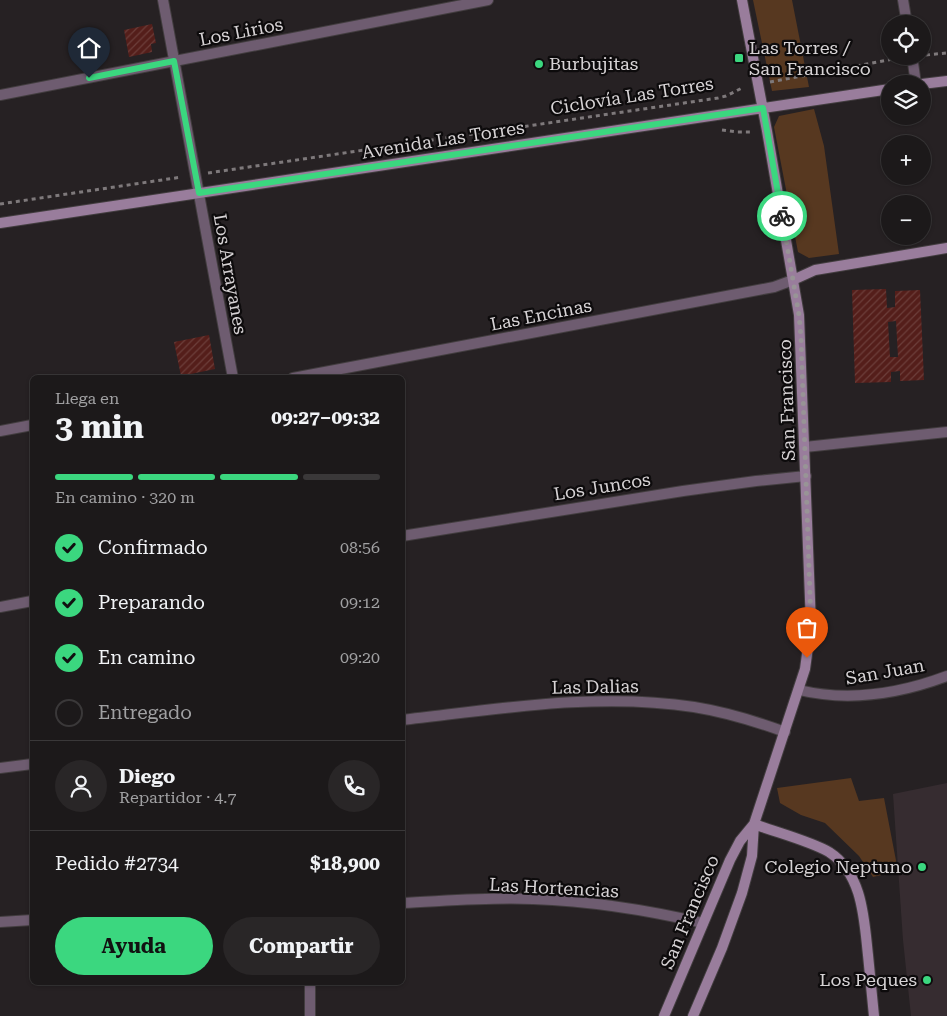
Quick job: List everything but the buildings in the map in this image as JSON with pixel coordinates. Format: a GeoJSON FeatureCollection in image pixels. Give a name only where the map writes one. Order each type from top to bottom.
{"type":"FeatureCollection","features":[{"type":"Feature","properties":{"kind":"main road","name":"San Francisco"},"geometry":{"type":"LineString","coordinates":[[693,1016],[725,941],[742,893],[752,856],[754,824],[799,690],[805,669],[811,625],[801,337],[763,108],[742,0]]}},
{"type":"Feature","properties":{"kind":"main road"},"geometry":{"type":"LineString","coordinates":[[931,83],[947,81]]}},
{"type":"Feature","properties":{"kind":"main road","name":"Avenida Las Torres"},"geometry":{"type":"LineString","coordinates":[[0,223],[881,90]]}},
{"type":"Feature","properties":{"kind":"main road"},"geometry":{"type":"LineString","coordinates":[[793,280],[814,270],[947,248]]}},
{"type":"Feature","properties":{"kind":"main road","name":"San Francisco"},"geometry":{"type":"LineString","coordinates":[[664,1016],[734,850],[754,824]]}},
{"type":"Feature","properties":{"kind":"main road"},"geometry":{"type":"LineString","coordinates":[[754,824],[829,852],[842,863],[851,876],[862,905],[874,1016]]}},
{"type":"Feature","properties":{"kind":"street","name":"Los Arrayanes"},"geometry":{"type":"LineString","coordinates":[[163,0],[231,375]]}},
{"type":"Feature","properties":{"kind":"street","name":"Los Lirios"},"geometry":{"type":"LineString","coordinates":[[0,95],[488,0]]}},
{"type":"Feature","properties":{"kind":"street"},"geometry":{"type":"LineString","coordinates":[[903,0],[906,15]]}},
{"type":"Feature","properties":{"kind":"street","name":"Las Encinas"},"geometry":{"type":"LineString","coordinates":[[309,375],[774,287],[793,280]]}},
{"type":"Feature","properties":{"kind":"street"},"geometry":{"type":"LineString","coordinates":[[0,431],[30,426]]}},
{"type":"Feature","properties":{"kind":"street"},"geometry":{"type":"LineString","coordinates":[[805,447],[947,432]]}},
{"type":"Feature","properties":{"kind":"street","name":"Los Juncos"},"geometry":{"type":"LineString","coordinates":[[405,536],[746,482],[806,476]]}},
{"type":"Feature","properties":{"kind":"street"},"geometry":{"type":"LineString","coordinates":[[0,607],[30,601]]}},
{"type":"Feature","properties":{"kind":"street","name":"San Juan"},"geometry":{"type":"LineString","coordinates":[[799,690],[838,697],[859,696],[906,689],[947,676]]}},
{"type":"Feature","properties":{"kind":"street","name":"Las Dalias"},"geometry":{"type":"LineString","coordinates":[[405,720],[560,702],[631,702],[670,704],[714,710],[785,732]]}},
{"type":"Feature","properties":{"kind":"street"},"geometry":{"type":"LineString","coordinates":[[0,768],[30,764]]}},
{"type":"Feature","properties":{"kind":"street","name":"Las Hortencias"},"geometry":{"type":"LineString","coordinates":[[405,903],[499,899],[563,900],[628,908],[703,922]]}},
{"type":"Feature","properties":{"kind":"street"},"geometry":{"type":"LineString","coordinates":[[0,922],[30,920]]}},
{"type":"Feature","properties":{"kind":"street"},"geometry":{"type":"LineString","coordinates":[[310,985],[310,1016]]}},
{"type":"Feature","properties":{"kind":"path"},"geometry":{"type":"LineString","coordinates":[[931,54],[947,53]]}},
{"type":"Feature","properties":{"kind":"path","name":"Ciclovía Las Torres"},"geometry":{"type":"LineString","coordinates":[[0,204],[718,98],[758,84],[881,61]]}},
{"type":"Feature","properties":{"kind":"shaded area"},"geometry":{"type":"Polygon","coordinates":[[[753,0],[792,0],[809,87],[772,91],[753,0]]]}},
{"type":"Feature","properties":{"kind":"shaded area"},"geometry":{"type":"Polygon","coordinates":[[[814,109],[824,146],[839,254],[809,258],[798,252],[774,127],[779,116],[814,109]]]}},
{"type":"Feature","properties":{"kind":"shaded area"},"geometry":{"type":"Polygon","coordinates":[[[851,778],[859,801],[884,798],[898,871],[873,877],[859,856],[825,823],[801,815],[780,803],[777,788],[851,778]]]}},
{"type":"Feature","properties":{"kind":"shaded area","name":"Colegio Neptuno"},"geometry":{"type":"Polygon","coordinates":[[[947,783],[947,1016],[911,1016],[903,940],[893,794],[947,783]]]}},
{"type":"Feature","properties":{"kind":"way so far"},"geometry":{"type":"LineString","coordinates":[[782,216],[801,337],[811,625],[807,658]]}},
{"type":"Feature","properties":{"kind":"place","name":"Las Torres / San Francisco"},"geometry":{"type":"Point","coordinates":[739,58]}},
{"type":"Feature","properties":{"kind":"place","name":"Burbujitas"},"geometry":{"type":"Point","coordinates":[539,64]}},
{"type":"Feature","properties":{"kind":"place","name":"Colegio Neptuno"},"geometry":{"type":"Point","coordinates":[922,867]}},
{"type":"Feature","properties":{"kind":"place","name":"Los Peques"},"geometry":{"type":"Point","coordinates":[927,980]}},
{"type":"Feature","properties":{"kind":"route"},"geometry":{"type":"LineString","coordinates":[[89,78],[174,61],[199,193],[763,108],[782,216]]}}]}
